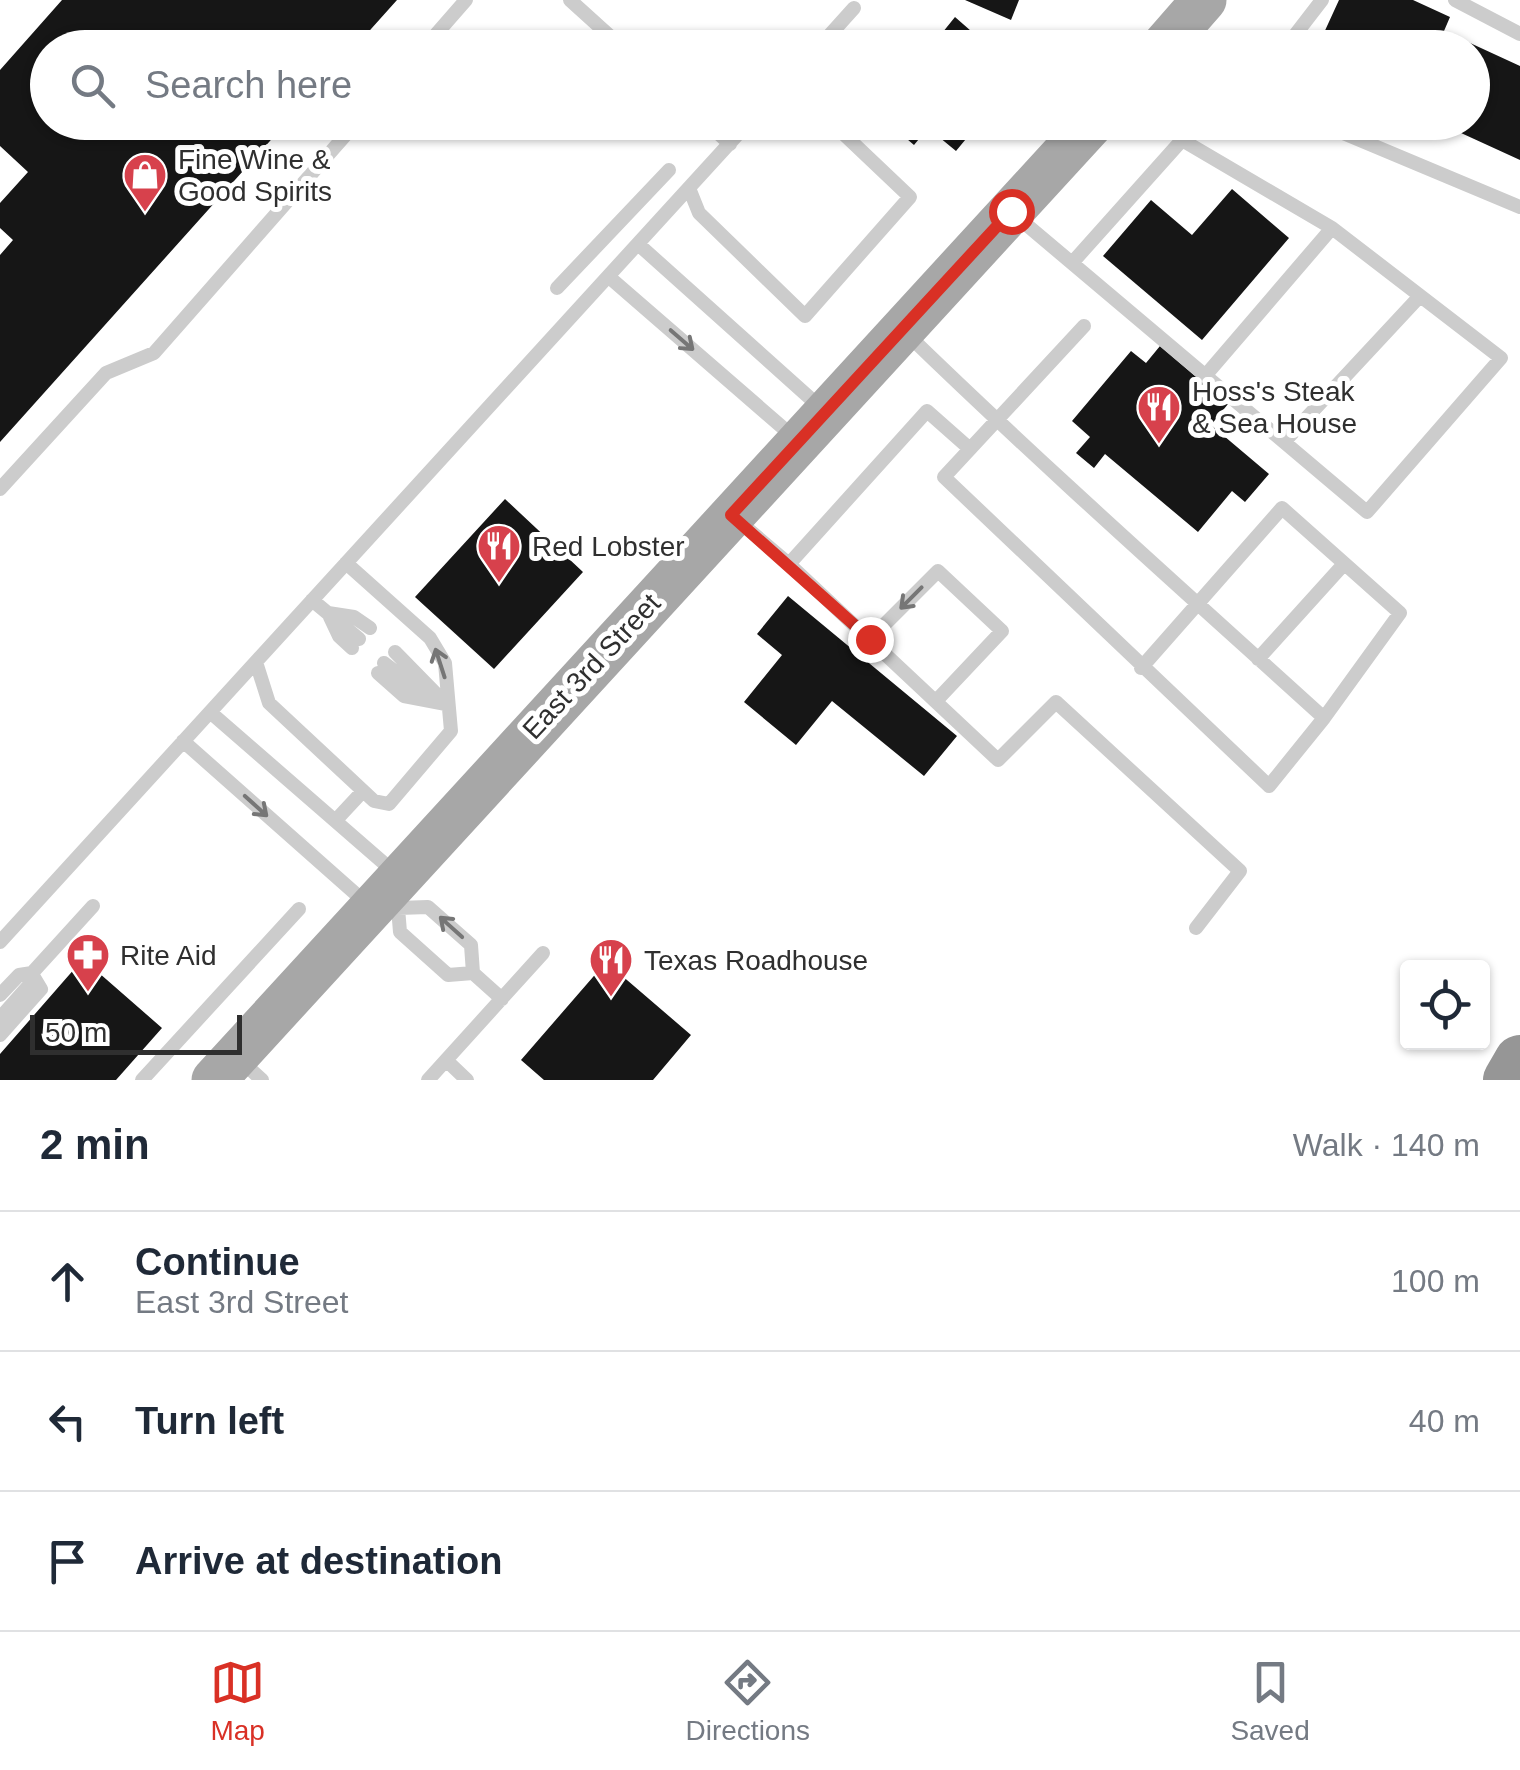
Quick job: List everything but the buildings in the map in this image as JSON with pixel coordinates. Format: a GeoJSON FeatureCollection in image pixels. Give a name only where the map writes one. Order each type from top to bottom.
{"type":"FeatureCollection","features":[{"type":"Feature","properties":{"kind":"highway"},"geometry":{"type":"LineString","coordinates":[[1508,1080],[1520,1061]]}},
{"type":"Feature","properties":{"kind":"main road"},"geometry":{"type":"LineString","coordinates":[[1178,30],[1204,0]]}},
{"type":"Feature","properties":{"kind":"main road","name":"East 3rd Street"},"geometry":{"type":"LineString","coordinates":[[237,1072],[388,897],[731,515],[1076,140]]}},
{"type":"Feature","properties":{"kind":"lane"},"geometry":{"type":"LineString","coordinates":[[440,30],[466,0]]}},
{"type":"Feature","properties":{"kind":"lane"},"geometry":{"type":"LineString","coordinates":[[570,0],[603,30]]}},
{"type":"Feature","properties":{"kind":"lane"},"geometry":{"type":"LineString","coordinates":[[1299,30],[1322,0]]}},
{"type":"Feature","properties":{"kind":"lane"},"geometry":{"type":"LineString","coordinates":[[1455,0],[1520,34]]}},
{"type":"Feature","properties":{"kind":"lane"},"geometry":{"type":"LineString","coordinates":[[834,30],[854,8]]}},
{"type":"Feature","properties":{"kind":"lane"},"geometry":{"type":"LineString","coordinates":[[0,489],[106,373],[154,353],[341,140]]}},
{"type":"Feature","properties":{"kind":"lane"},"geometry":{"type":"LineString","coordinates":[[726,140],[730,144]]}},
{"type":"Feature","properties":{"kind":"lane"},"geometry":{"type":"LineString","coordinates":[[0,942],[733,140]]}},
{"type":"Feature","properties":{"kind":"lane"},"geometry":{"type":"LineString","coordinates":[[689,188],[699,213],[804,316],[910,198],[849,140]]}},
{"type":"Feature","properties":{"kind":"lane"},"geometry":{"type":"LineString","coordinates":[[1011,211],[1072,263],[1367,512],[1501,358],[1332,228],[1182,140],[1072,263]]}},
{"type":"Feature","properties":{"kind":"lane"},"geometry":{"type":"LineString","coordinates":[[1360,140],[1520,206]]}},
{"type":"Feature","properties":{"kind":"lane"},"geometry":{"type":"LineString","coordinates":[[558,288],[668,170]]}},
{"type":"Feature","properties":{"kind":"lane"},"geometry":{"type":"LineString","coordinates":[[1206,376],[1332,228]]}},
{"type":"Feature","properties":{"kind":"lane"},"geometry":{"type":"LineString","coordinates":[[638,244],[812,426]]}},
{"type":"Feature","properties":{"kind":"lane"},"geometry":{"type":"LineString","coordinates":[[608,276],[812,426]]}},
{"type":"Feature","properties":{"kind":"lane"},"geometry":{"type":"LineString","coordinates":[[1284,442],[1420,296]]}},
{"type":"Feature","properties":{"kind":"lane"},"geometry":{"type":"LineString","coordinates":[[1084,326],[944,477],[1141,668],[1269,786],[1324,718],[1400,612],[1282,508],[1141,668]]}},
{"type":"Feature","properties":{"kind":"lane"},"geometry":{"type":"LineString","coordinates":[[902,329],[1324,718]]}},
{"type":"Feature","properties":{"kind":"lane"},"geometry":{"type":"LineString","coordinates":[[788,564],[927,411],[970,450]]}},
{"type":"Feature","properties":{"kind":"lane"},"geometry":{"type":"LineString","coordinates":[[731,515],[998,760],[1056,702],[1240,872],[1196,928]]}},
{"type":"Feature","properties":{"kind":"lane"},"geometry":{"type":"LineString","coordinates":[[346,563],[430,638],[445,663],[446,704]]}},
{"type":"Feature","properties":{"kind":"lane"},"geometry":{"type":"LineString","coordinates":[[1258,659],[1343,564]]}},
{"type":"Feature","properties":{"kind":"lane"},"geometry":{"type":"LineString","coordinates":[[870,639],[938,570],[1002,631],[936,701]]}},
{"type":"Feature","properties":{"kind":"lane"},"geometry":{"type":"LineString","coordinates":[[312,600],[328,613],[338,636],[361,638],[354,617],[328,613]]}},
{"type":"Feature","properties":{"kind":"lane"},"geometry":{"type":"LineString","coordinates":[[256,662],[269,703],[374,801],[389,804],[451,730],[453,714],[446,704],[386,662],[404,696],[446,704]]}},
{"type":"Feature","properties":{"kind":"lane"},"geometry":{"type":"LineString","coordinates":[[210,712],[336,820],[388,897],[400,932],[448,975],[473,973]]}},
{"type":"Feature","properties":{"kind":"lane"},"geometry":{"type":"LineString","coordinates":[[183,741],[388,897],[428,906],[470,944],[473,973],[502,999]]}},
{"type":"Feature","properties":{"kind":"lane"},"geometry":{"type":"LineString","coordinates":[[336,820],[363,790]]}},
{"type":"Feature","properties":{"kind":"lane"},"geometry":{"type":"LineString","coordinates":[[0,996],[19,975],[32,973],[92,906]]}},
{"type":"Feature","properties":{"kind":"lane"},"geometry":{"type":"LineString","coordinates":[[142,1080],[299,909]]}},
{"type":"Feature","properties":{"kind":"lane"},"geometry":{"type":"LineString","coordinates":[[428,1080],[543,953]]}},
{"type":"Feature","properties":{"kind":"lane"},"geometry":{"type":"LineString","coordinates":[[0,1018],[32,982],[32,973]]}},
{"type":"Feature","properties":{"kind":"lane"},"geometry":{"type":"LineString","coordinates":[[0,1036],[41,989],[32,973]]}},
{"type":"Feature","properties":{"kind":"lane"},"geometry":{"type":"LineString","coordinates":[[446,1060],[467,1080]]}},
{"type":"Feature","properties":{"kind":"place","name":"Fine Wine & Good Spirits"},"geometry":{"type":"Point","coordinates":[145,213]}},
{"type":"Feature","properties":{"kind":"place","name":"Hoss's Steak & Sea House"},"geometry":{"type":"Point","coordinates":[1159,445]}},
{"type":"Feature","properties":{"kind":"place","name":"Red Lobster"},"geometry":{"type":"Point","coordinates":[499,584]}},
{"type":"Feature","properties":{"kind":"place","name":"Rite Aid"},"geometry":{"type":"Point","coordinates":[88,993]}},
{"type":"Feature","properties":{"kind":"place","name":"Texas Roadhouse"},"geometry":{"type":"Point","coordinates":[611,998]}},
{"type":"Feature","properties":{"kind":"route"},"geometry":{"type":"LineString","coordinates":[[870,639],[731,515],[1011,211]]}}]}
